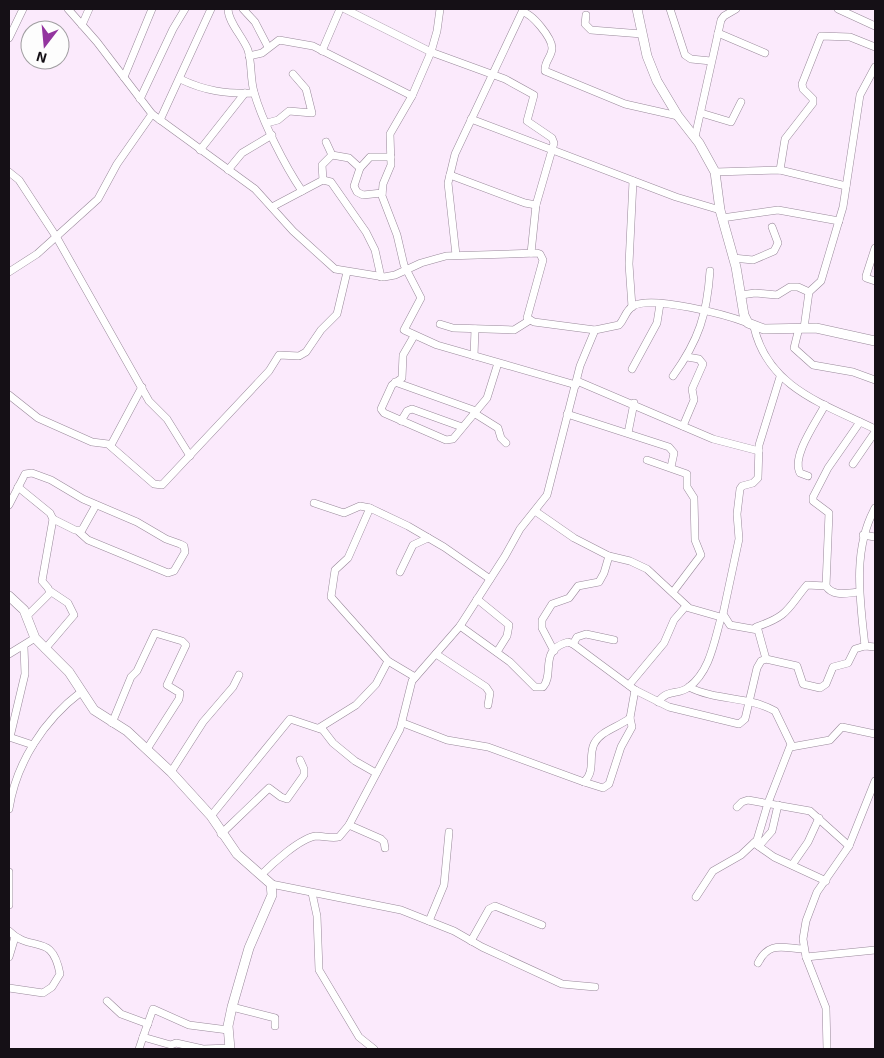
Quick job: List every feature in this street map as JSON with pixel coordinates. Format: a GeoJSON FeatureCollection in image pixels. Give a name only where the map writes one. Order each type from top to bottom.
{"type":"FeatureCollection","features":[{"type":"Feature","properties":{"kind":"street"},"geometry":{"type":"LineString","coordinates":[[9,38],[23,9]]}},
{"type":"Feature","properties":{"kind":"street"},"geometry":{"type":"LineString","coordinates":[[68,9],[152,114],[255,189],[293,231],[332,266],[347,272],[381,277],[392,276],[429,261],[456,255],[540,254],[543,260],[527,314],[530,320]]}},
{"type":"Feature","properties":{"kind":"street"},"geometry":{"type":"LineString","coordinates":[[82,25],[89,9]]}},
{"type":"Feature","properties":{"kind":"street"},"geometry":{"type":"LineString","coordinates":[[124,77],[152,9]]}},
{"type":"Feature","properties":{"kind":"street"},"geometry":{"type":"LineString","coordinates":[[140,99],[173,29],[185,9]]}},
{"type":"Feature","properties":{"kind":"street"},"geometry":{"type":"LineString","coordinates":[[160,120],[211,9]]}},
{"type":"Feature","properties":{"kind":"street"},"geometry":{"type":"LineString","coordinates":[[228,9],[229,16],[243,38],[250,56],[254,93],[290,174],[302,191]]}},
{"type":"Feature","properties":{"kind":"street"},"geometry":{"type":"LineString","coordinates":[[243,9],[255,22],[268,47]]}},
{"type":"Feature","properties":{"kind":"street"},"geometry":{"type":"LineString","coordinates":[[322,51],[340,9]]}},
{"type":"Feature","properties":{"kind":"street"},"geometry":{"type":"LineString","coordinates":[[345,9],[431,52],[491,75],[505,78],[532,92],[534,97],[527,121],[554,140],[536,205],[532,253]]}},
{"type":"Feature","properties":{"kind":"street"},"geometry":{"type":"LineString","coordinates":[[637,9],[642,34],[657,81],[678,116],[695,138],[714,172],[721,214],[741,295],[759,348],[780,377],[802,393],[875,430],[853,464]]}},
{"type":"Feature","properties":{"kind":"street"},"geometry":{"type":"LineString","coordinates":[[670,9],[685,55],[691,59],[711,61]]}},
{"type":"Feature","properties":{"kind":"street"},"geometry":{"type":"LineString","coordinates":[[695,138],[718,33],[724,16],[736,9]]}},
{"type":"Feature","properties":{"kind":"street"},"geometry":{"type":"LineString","coordinates":[[838,9],[875,26]]}},
{"type":"Feature","properties":{"kind":"street"},"geometry":{"type":"LineString","coordinates":[[438,10],[431,52],[412,96],[390,134],[391,165],[382,193],[397,235],[406,270],[421,298],[404,328],[407,333],[474,356],[576,383],[634,403],[721,442],[759,451]]}},
{"type":"Feature","properties":{"kind":"street"},"geometry":{"type":"LineString","coordinates":[[456,255],[449,192],[450,175],[455,154],[518,16],[522,12],[527,12],[532,16],[552,46],[545,65],[545,71],[624,104],[678,116]]}},
{"type":"Feature","properties":{"kind":"street"},"geometry":{"type":"LineString","coordinates":[[586,15],[586,24],[591,30],[642,34]]}},
{"type":"Feature","properties":{"kind":"street"},"geometry":{"type":"LineString","coordinates":[[718,33],[765,53]]}},
{"type":"Feature","properties":{"kind":"street"},"geometry":{"type":"LineString","coordinates":[[780,170],[785,139],[813,103],[813,99],[803,89],[802,84],[821,36],[855,38],[875,47]]}},
{"type":"Feature","properties":{"kind":"street"},"geometry":{"type":"LineString","coordinates":[[250,56],[260,54],[277,40],[309,45],[412,96]]}},
{"type":"Feature","properties":{"kind":"street"},"geometry":{"type":"LineString","coordinates":[[875,67],[860,95],[839,221],[821,281],[809,292],[801,328],[794,348],[810,363],[853,372],[875,380]]}},
{"type":"Feature","properties":{"kind":"street"},"geometry":{"type":"LineString","coordinates":[[267,123],[278,120],[289,111],[312,114],[306,89],[293,74]]}},
{"type":"Feature","properties":{"kind":"street"},"geometry":{"type":"LineString","coordinates":[[180,79],[215,92],[254,93]]}},
{"type":"Feature","properties":{"kind":"street"},"geometry":{"type":"LineString","coordinates":[[200,150],[245,93]]}},
{"type":"Feature","properties":{"kind":"street"},"geometry":{"type":"LineString","coordinates":[[701,113],[731,122],[741,102]]}},
{"type":"Feature","properties":{"kind":"street"},"geometry":{"type":"LineString","coordinates":[[9,272],[29,260],[57,238],[98,199],[117,164],[152,114]]}},
{"type":"Feature","properties":{"kind":"street"},"geometry":{"type":"LineString","coordinates":[[471,119],[721,214],[778,210],[839,221]]}},
{"type":"Feature","properties":{"kind":"street"},"geometry":{"type":"LineString","coordinates":[[228,170],[242,153],[272,135]]}},
{"type":"Feature","properties":{"kind":"street"},"geometry":{"type":"LineString","coordinates":[[326,142],[332,155]]}},
{"type":"Feature","properties":{"kind":"street"},"geometry":{"type":"LineString","coordinates":[[332,155],[349,158],[360,168]]}},
{"type":"Feature","properties":{"kind":"street"},"geometry":{"type":"LineString","coordinates":[[324,180],[322,165],[332,155]]}},
{"type":"Feature","properties":{"kind":"street"},"geometry":{"type":"LineString","coordinates":[[382,193],[363,195],[357,192],[354,186],[360,168],[370,157],[391,157]]}},
{"type":"Feature","properties":{"kind":"street"},"geometry":{"type":"LineString","coordinates":[[714,172],[780,170],[846,186]]}},
{"type":"Feature","properties":{"kind":"street"},"geometry":{"type":"LineString","coordinates":[[9,172],[19,180],[57,238],[149,401],[172,427],[190,456]]}},
{"type":"Feature","properties":{"kind":"street"},"geometry":{"type":"LineString","coordinates":[[450,175],[525,204],[536,205]]}},
{"type":"Feature","properties":{"kind":"street"},"geometry":{"type":"LineString","coordinates":[[272,207],[324,180]]}},
{"type":"Feature","properties":{"kind":"street"},"geometry":{"type":"LineString","coordinates":[[324,180],[334,185],[366,232],[375,250],[381,277]]}},
{"type":"Feature","properties":{"kind":"street"},"geometry":{"type":"LineString","coordinates":[[632,307],[629,264],[633,181]]}},
{"type":"Feature","properties":{"kind":"street"},"geometry":{"type":"LineString","coordinates":[[733,258],[750,261],[774,251],[778,244],[772,228]]}},
{"type":"Feature","properties":{"kind":"street"},"geometry":{"type":"LineString","coordinates":[[875,248],[866,278],[875,282]]}},
{"type":"Feature","properties":{"kind":"street"},"geometry":{"type":"LineString","coordinates":[[673,376],[687,356],[706,310],[710,271]]}},
{"type":"Feature","properties":{"kind":"street"},"geometry":{"type":"LineString","coordinates":[[9,395],[38,418],[92,442],[112,446],[150,480],[159,485],[166,483],[269,371],[279,355],[300,356],[306,352],[321,330],[336,314],[347,272]]}},
{"type":"Feature","properties":{"kind":"street"},"geometry":{"type":"LineString","coordinates":[[741,295],[777,295],[790,287],[798,287],[809,292]]}},
{"type":"Feature","properties":{"kind":"street"},"geometry":{"type":"LineString","coordinates":[[632,369],[657,323],[660,304]]}},
{"type":"Feature","properties":{"kind":"street"},"geometry":{"type":"LineString","coordinates":[[440,324],[453,328],[514,330],[530,320],[595,330],[619,325],[632,307],[637,305],[660,304],[723,314],[764,329],[816,328],[875,341]]}},
{"type":"Feature","properties":{"kind":"street"},"geometry":{"type":"LineString","coordinates":[[474,356],[475,329]]}},
{"type":"Feature","properties":{"kind":"street"},"geometry":{"type":"LineString","coordinates":[[261,875],[272,863],[308,839],[317,836],[339,837],[349,825],[403,723],[411,685],[415,677],[460,626],[520,529],[549,491],[567,414],[595,330]]}},
{"type":"Feature","properties":{"kind":"street"},"geometry":{"type":"LineString","coordinates":[[414,336],[403,355],[402,378],[395,382],[381,409],[384,413],[446,440],[453,439],[487,398],[498,363]]}},
{"type":"Feature","properties":{"kind":"street"},"geometry":{"type":"LineString","coordinates":[[683,426],[694,400],[692,389],[703,364],[699,359],[687,356]]}},
{"type":"Feature","properties":{"kind":"street"},"geometry":{"type":"LineString","coordinates":[[658,702],[665,694],[689,687],[706,667],[723,618],[739,539],[737,514],[740,489],[742,486],[753,483],[758,478],[759,451],[780,377]]}},
{"type":"Feature","properties":{"kind":"street"},"geometry":{"type":"LineString","coordinates":[[395,382],[475,412],[498,428],[501,438],[506,443]]}},
{"type":"Feature","properties":{"kind":"street"},"geometry":{"type":"LineString","coordinates":[[112,446],[142,387]]}},
{"type":"Feature","properties":{"kind":"street"},"geometry":{"type":"LineString","coordinates":[[628,433],[634,403]]}},
{"type":"Feature","properties":{"kind":"street"},"geometry":{"type":"LineString","coordinates":[[808,476],[800,473],[798,469],[798,456],[825,405]]}},
{"type":"Feature","properties":{"kind":"street"},"geometry":{"type":"LineString","coordinates":[[401,420],[407,411],[412,408],[462,427]]}},
{"type":"Feature","properties":{"kind":"street"},"geometry":{"type":"LineString","coordinates":[[567,414],[669,446],[674,453],[671,467]]}},
{"type":"Feature","properties":{"kind":"street"},"geometry":{"type":"LineString","coordinates":[[859,592],[838,594],[828,590],[826,586],[829,516],[824,507],[813,500],[813,497],[828,468],[860,422]]}},
{"type":"Feature","properties":{"kind":"street"},"geometry":{"type":"LineString","coordinates":[[647,460],[687,474],[687,487],[694,498],[695,540],[702,555],[682,576],[672,592]]}},
{"type":"Feature","properties":{"kind":"street"},"geometry":{"type":"LineString","coordinates":[[9,505],[25,474],[32,473],[51,480],[96,505],[184,546],[184,554],[174,570],[168,573],[88,540],[78,530],[53,519]]}},
{"type":"Feature","properties":{"kind":"street"},"geometry":{"type":"LineString","coordinates":[[18,487],[50,513],[53,519],[42,581],[50,591],[68,603],[74,615],[45,649]]}},
{"type":"Feature","properties":{"kind":"street"},"geometry":{"type":"LineString","coordinates":[[314,503],[344,513],[360,506],[370,508],[428,538],[490,579]]}},
{"type":"Feature","properties":{"kind":"street"},"geometry":{"type":"LineString","coordinates":[[78,530],[85,527],[96,505]]}},
{"type":"Feature","properties":{"kind":"street"},"geometry":{"type":"LineString","coordinates":[[370,508],[348,558],[335,570],[331,597],[388,661],[415,677]]}},
{"type":"Feature","properties":{"kind":"street"},"geometry":{"type":"LineString","coordinates":[[865,646],[859,592],[863,536],[875,508]]}},
{"type":"Feature","properties":{"kind":"street"},"geometry":{"type":"LineString","coordinates":[[535,511],[574,538],[609,556],[630,561],[647,569],[686,606],[723,618],[734,626],[756,628],[780,618],[792,606],[807,584],[826,586]]}},
{"type":"Feature","properties":{"kind":"street"},"geometry":{"type":"LineString","coordinates":[[863,536],[875,537]]}},
{"type":"Feature","properties":{"kind":"street"},"geometry":{"type":"LineString","coordinates":[[400,572],[413,545],[428,538]]}},
{"type":"Feature","properties":{"kind":"street"},"geometry":{"type":"LineString","coordinates":[[554,651],[542,628],[542,620],[552,604],[569,598],[578,586],[599,582],[609,556]]}},
{"type":"Feature","properties":{"kind":"street"},"geometry":{"type":"LineString","coordinates":[[28,615],[50,591]]}},
{"type":"Feature","properties":{"kind":"street"},"geometry":{"type":"LineString","coordinates":[[9,596],[28,615],[35,638],[69,672],[94,710],[121,728],[171,772],[211,816],[221,834],[237,854],[271,884],[388,906],[429,921],[562,984],[595,987]]}},
{"type":"Feature","properties":{"kind":"street"},"geometry":{"type":"LineString","coordinates":[[477,599],[509,625],[507,636],[497,652]]}},
{"type":"Feature","properties":{"kind":"street"},"geometry":{"type":"LineString","coordinates":[[403,723],[447,740],[488,746],[603,788],[609,784],[621,747],[632,727],[630,718],[632,687],[664,643],[674,620],[686,606]]}},
{"type":"Feature","properties":{"kind":"street"},"geometry":{"type":"LineString","coordinates":[[460,626],[510,662],[526,680],[540,688],[546,683],[548,661],[554,651],[564,643],[573,644],[632,687],[658,702],[676,710],[739,724],[745,719],[757,668],[761,661],[766,659],[797,666],[803,684],[820,688],[826,684],[833,667],[848,663],[855,650],[865,646],[875,647]]}},
{"type":"Feature","properties":{"kind":"street"},"geometry":{"type":"LineString","coordinates":[[756,628],[760,633],[766,659]]}},
{"type":"Feature","properties":{"kind":"street"},"geometry":{"type":"LineString","coordinates":[[112,723],[131,677],[137,671],[155,633],[182,641],[186,645],[167,685],[180,693],[179,698],[147,750]]}},
{"type":"Feature","properties":{"kind":"street"},"geometry":{"type":"LineString","coordinates":[[573,644],[577,637],[586,634],[614,640]]}},
{"type":"Feature","properties":{"kind":"street"},"geometry":{"type":"LineString","coordinates":[[9,654],[35,638]]}},
{"type":"Feature","properties":{"kind":"street"},"geometry":{"type":"LineString","coordinates":[[24,646],[25,674],[10,737],[33,745]]}},
{"type":"Feature","properties":{"kind":"street"},"geometry":{"type":"LineString","coordinates":[[436,654],[486,687],[490,693],[488,705]]}},
{"type":"Feature","properties":{"kind":"street"},"geometry":{"type":"LineString","coordinates":[[319,728],[356,705],[376,684],[388,661]]}},
{"type":"Feature","properties":{"kind":"street"},"geometry":{"type":"LineString","coordinates":[[171,772],[203,722],[233,687],[239,675]]}},
{"type":"Feature","properties":{"kind":"street"},"geometry":{"type":"LineString","coordinates":[[689,687],[705,695],[749,702],[771,708],[777,713],[791,747],[768,803],[757,845]]}},
{"type":"Feature","properties":{"kind":"street"},"geometry":{"type":"LineString","coordinates":[[9,809],[10,797],[33,745],[60,707],[81,692]]}},
{"type":"Feature","properties":{"kind":"street"},"geometry":{"type":"LineString","coordinates":[[584,782],[592,769],[594,744],[602,735],[630,718]]}},
{"type":"Feature","properties":{"kind":"street"},"geometry":{"type":"LineString","coordinates":[[211,816],[287,721],[294,719],[319,728],[326,733],[333,743],[355,761],[376,774]]}},
{"type":"Feature","properties":{"kind":"street"},"geometry":{"type":"LineString","coordinates":[[791,747],[830,740],[842,727],[875,734]]}},
{"type":"Feature","properties":{"kind":"street"},"geometry":{"type":"LineString","coordinates":[[221,834],[269,788],[280,797],[287,799],[304,775],[304,769],[300,760]]}},
{"type":"Feature","properties":{"kind":"street"},"geometry":{"type":"LineString","coordinates":[[827,1049],[826,1008],[804,949],[803,939],[806,921],[817,892],[849,846],[875,781]]}},
{"type":"Feature","properties":{"kind":"street"},"geometry":{"type":"LineString","coordinates":[[737,807],[744,801],[768,803],[810,811],[849,846]]}},
{"type":"Feature","properties":{"kind":"street"},"geometry":{"type":"LineString","coordinates":[[696,897],[713,871],[757,845],[772,832],[778,805]]}},
{"type":"Feature","properties":{"kind":"street"},"geometry":{"type":"LineString","coordinates":[[792,865],[808,842],[820,818]]}},
{"type":"Feature","properties":{"kind":"street"},"geometry":{"type":"LineString","coordinates":[[349,825],[381,839],[384,842],[385,848]]}},
{"type":"Feature","properties":{"kind":"street"},"geometry":{"type":"LineString","coordinates":[[429,921],[444,885],[449,832]]}},
{"type":"Feature","properties":{"kind":"street"},"geometry":{"type":"LineString","coordinates":[[757,845],[774,857],[826,881]]}},
{"type":"Feature","properties":{"kind":"street"},"geometry":{"type":"LineString","coordinates":[[9,872],[9,905]]}},
{"type":"Feature","properties":{"kind":"street"},"geometry":{"type":"LineString","coordinates":[[143,1037],[171,1045],[176,1043],[203,1049],[230,1048],[228,1030],[232,1007],[249,948],[272,895],[271,884]]}},
{"type":"Feature","properties":{"kind":"street"},"geometry":{"type":"LineString","coordinates":[[312,893],[317,916],[319,970],[359,1037],[374,1049]]}},
{"type":"Feature","properties":{"kind":"street"},"geometry":{"type":"LineString","coordinates":[[471,941],[489,909],[495,906],[542,925]]}},
{"type":"Feature","properties":{"kind":"street"},"geometry":{"type":"LineString","coordinates":[[9,957],[12,934],[52,951],[60,974],[52,988],[43,994],[9,988]]}},
{"type":"Feature","properties":{"kind":"street"},"geometry":{"type":"LineString","coordinates":[[758,963],[768,949],[804,949]]}},
{"type":"Feature","properties":{"kind":"street"},"geometry":{"type":"LineString","coordinates":[[806,957],[875,950]]}},
{"type":"Feature","properties":{"kind":"street"},"geometry":{"type":"LineString","coordinates":[[107,1001],[121,1014],[148,1024]]}},
{"type":"Feature","properties":{"kind":"street"},"geometry":{"type":"LineString","coordinates":[[232,1007],[276,1018],[275,1026]]}},
{"type":"Feature","properties":{"kind":"street"},"geometry":{"type":"LineString","coordinates":[[139,1049],[152,1009],[189,1025],[228,1030]]}}]}
